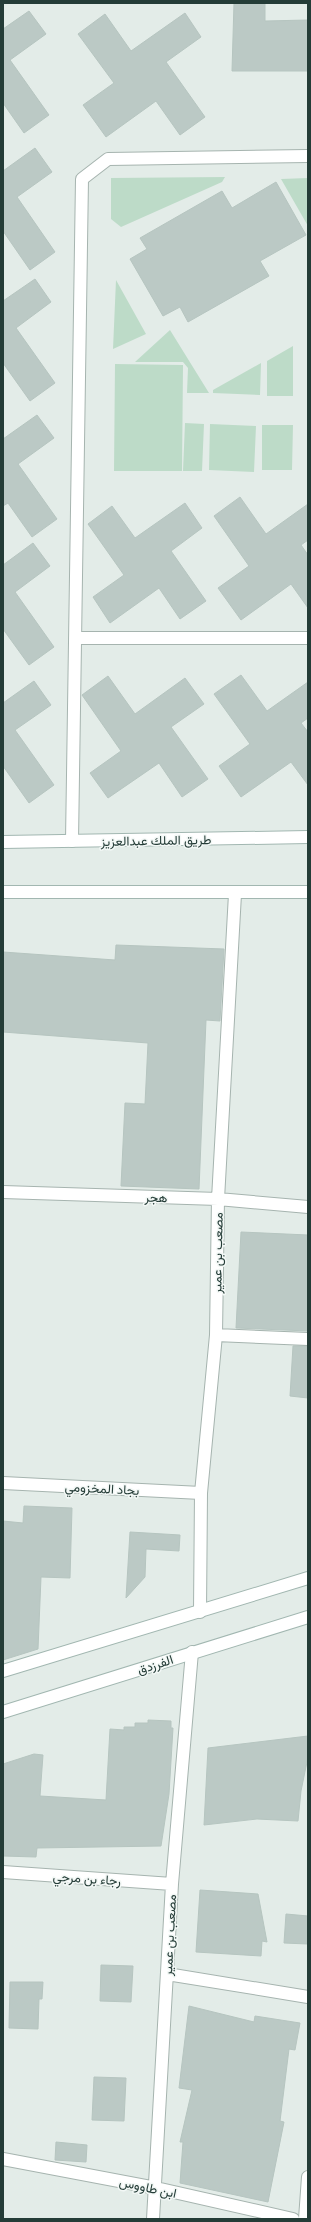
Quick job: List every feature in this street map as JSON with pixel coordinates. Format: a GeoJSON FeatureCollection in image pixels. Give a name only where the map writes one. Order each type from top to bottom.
{"type":"FeatureCollection","features":[{"type":"Feature","properties":{"kind":"street"},"geometry":{"type":"LineString","coordinates":[[72,841],[82,179],[108,159],[308,156]]}},
{"type":"Feature","properties":{"kind":"street"},"geometry":{"type":"LineString","coordinates":[[75,638],[308,638]]}},
{"type":"Feature","properties":{"kind":"street","name":"طريق الملك عبدالعزيز"},"geometry":{"type":"LineString","coordinates":[[3,842],[308,837]]}},
{"type":"Feature","properties":{"kind":"street"},"geometry":{"type":"LineString","coordinates":[[3,892],[235,894],[308,892]]}},
{"type":"Feature","properties":{"kind":"street","name":"مصعب بن عمير"},"geometry":{"type":"LineString","coordinates":[[200,1612],[201,1493],[216,1335],[218,1199],[235,894]]}},
{"type":"Feature","properties":{"kind":"street","name":"هجر"},"geometry":{"type":"LineString","coordinates":[[3,1192],[218,1199],[308,1207]]}},
{"type":"Feature","properties":{"kind":"street"},"geometry":{"type":"LineString","coordinates":[[216,1335],[308,1339]]}},
{"type":"Feature","properties":{"kind":"street","name":"بجاد المخزومي"},"geometry":{"type":"LineString","coordinates":[[3,1483],[201,1493]]}},
{"type":"Feature","properties":{"kind":"street"},"geometry":{"type":"LineString","coordinates":[[3,1671],[308,1578]]}},
{"type":"Feature","properties":{"kind":"street","name":"الفرزدق"},"geometry":{"type":"LineString","coordinates":[[3,1712],[308,1617]]}},
{"type":"Feature","properties":{"kind":"street","name":"مصعب بن عمير"},"geometry":{"type":"LineString","coordinates":[[153,2219],[156,2188],[166,1974],[172,1884],[192,1652]]}},
{"type":"Feature","properties":{"kind":"street","name":"رجاء بن مرجي"},"geometry":{"type":"LineString","coordinates":[[3,1872],[172,1884]]}},
{"type":"Feature","properties":{"kind":"street"},"geometry":{"type":"LineString","coordinates":[[166,1974],[308,1997]]}},
{"type":"Feature","properties":{"kind":"street","name":"ابن طاووس"},"geometry":{"type":"LineString","coordinates":[[3,2159],[156,2188],[293,2219]]}},
{"type":"Feature","properties":{"kind":"street"},"geometry":{"type":"LineString","coordinates":[[305,2219],[308,2177]]}},
{"type":"Feature","properties":{"kind":"green space"},"geometry":{"type":"Polygon","coordinates":[[[225,177],[222,182],[121,227],[111,219],[111,178],[225,177]]]}},
{"type":"Feature","properties":{"kind":"green space"},"geometry":{"type":"Polygon","coordinates":[[[308,178],[308,226],[281,179],[308,178]]]}},
{"type":"Feature","properties":{"kind":"green space"},"geometry":{"type":"Polygon","coordinates":[[[116,280],[146,334],[113,349],[116,280]]]}},
{"type":"Feature","properties":{"kind":"green space"},"geometry":{"type":"Polygon","coordinates":[[[170,330],[209,393],[187,393],[188,368],[183,362],[135,362],[170,330]]]}},
{"type":"Feature","properties":{"kind":"green space"},"geometry":{"type":"Polygon","coordinates":[[[293,346],[293,396],[267,396],[267,361],[293,346]]]}},
{"type":"Feature","properties":{"kind":"green space"},"geometry":{"type":"Polygon","coordinates":[[[261,363],[260,395],[213,393],[213,390],[261,363]]]}},
{"type":"Feature","properties":{"kind":"green space"},"geometry":{"type":"Polygon","coordinates":[[[115,364],[183,365],[182,471],[114,471],[115,364]]]}},
{"type":"Feature","properties":{"kind":"green space"},"geometry":{"type":"Polygon","coordinates":[[[185,423],[204,424],[202,471],[183,471],[185,423]]]}},
{"type":"Feature","properties":{"kind":"green space"},"geometry":{"type":"Polygon","coordinates":[[[210,424],[256,426],[254,472],[209,470],[210,424]]]}},
{"type":"Feature","properties":{"kind":"green space"},"geometry":{"type":"Polygon","coordinates":[[[262,425],[293,425],[292,470],[262,470],[262,425]]]}},
{"type":"Feature","properties":{"kind":"building"},"geometry":{"type":"Polygon","coordinates":[[[234,3],[265,3],[265,21],[308,20],[308,71],[232,71],[234,3]]]}},
{"type":"Feature","properties":{"kind":"building"},"geometry":{"type":"Polygon","coordinates":[[[29,11],[46,34],[10,60],[49,115],[24,133],[3,103],[3,29],[29,11]]]}},
{"type":"Feature","properties":{"kind":"building"},"geometry":{"type":"Polygon","coordinates":[[[185,13],[201,37],[166,62],[205,117],[180,135],[156,101],[106,137],[83,105],[114,83],[78,34],[105,14],[131,51],[185,13]]]}},
{"type":"Feature","properties":{"kind":"building"},"geometry":{"type":"Polygon","coordinates":[[[35,148],[52,172],[17,197],[55,252],[30,270],[3,231],[3,171],[35,148]]]}},
{"type":"Feature","properties":{"kind":"building"},"geometry":{"type":"Polygon","coordinates":[[[276,182],[306,235],[260,261],[269,276],[188,322],[180,307],[163,316],[130,259],[147,249],[140,238],[222,191],[232,208],[276,182]]]}},
{"type":"Feature","properties":{"kind":"building"},"geometry":{"type":"Polygon","coordinates":[[[35,279],[51,302],[16,328],[55,383],[30,401],[3,363],[3,301],[35,279]]]}},
{"type":"Feature","properties":{"kind":"building"},"geometry":{"type":"Polygon","coordinates":[[[37,415],[54,438],[18,464],[57,519],[32,537],[8,503],[3,506],[3,439],[37,415]]]}},
{"type":"Feature","properties":{"kind":"building"},"geometry":{"type":"Polygon","coordinates":[[[240,497],[266,534],[308,504],[308,540],[301,545],[308,555],[308,608],[291,584],[241,620],[218,588],[249,566],[214,516],[240,497]]]}},
{"type":"Feature","properties":{"kind":"building"},"geometry":{"type":"Polygon","coordinates":[[[185,503],[202,528],[171,551],[206,601],[180,619],[159,588],[110,623],[93,597],[124,575],[88,524],[112,506],[135,538],[185,503]]]}},
{"type":"Feature","properties":{"kind":"building"},"geometry":{"type":"Polygon","coordinates":[[[33,543],[50,566],[15,592],[54,647],[29,665],[3,629],[3,565],[33,543]]]}},
{"type":"Feature","properties":{"kind":"building"},"geometry":{"type":"Polygon","coordinates":[[[241,675],[267,711],[308,682],[308,718],[301,723],[308,732],[308,785],[291,762],[241,797],[219,766],[250,744],[214,694],[241,675]]]}},
{"type":"Feature","properties":{"kind":"building"},"geometry":{"type":"Polygon","coordinates":[[[108,676],[135,714],[185,678],[204,704],[171,727],[208,779],[182,797],[159,763],[108,798],[90,773],[121,751],[82,695],[108,676]]]}},
{"type":"Feature","properties":{"kind":"building"},"geometry":{"type":"Polygon","coordinates":[[[34,681],[51,705],[15,730],[54,785],[29,803],[3,766],[3,703],[34,681]]]}},
{"type":"Feature","properties":{"kind":"building"},"geometry":{"type":"Polygon","coordinates":[[[116,945],[224,949],[220,1021],[206,1020],[199,1189],[121,1186],[125,1103],[145,1104],[148,1043],[3,1032],[3,952],[115,960],[116,945]]]}},
{"type":"Feature","properties":{"kind":"building"},"geometry":{"type":"Polygon","coordinates":[[[241,1232],[308,1235],[308,1331],[236,1328],[241,1232]]]}},
{"type":"Feature","properties":{"kind":"building"},"geometry":{"type":"Polygon","coordinates":[[[293,1346],[308,1346],[308,1398],[290,1396],[293,1346]]]}},
{"type":"Feature","properties":{"kind":"building"},"geometry":{"type":"Polygon","coordinates":[[[24,1506],[72,1508],[70,1578],[41,1577],[38,1649],[3,1660],[3,1521],[23,1523],[24,1506]]]}},
{"type":"Feature","properties":{"kind":"building"},"geometry":{"type":"Polygon","coordinates":[[[130,1532],[180,1535],[179,1551],[146,1549],[145,1577],[126,1598],[130,1532]]]}},
{"type":"Feature","properties":{"kind":"building"},"geometry":{"type":"Polygon","coordinates":[[[148,1720],[171,1721],[171,1728],[173,1728],[169,1794],[161,1846],[37,1848],[36,1857],[3,1856],[3,1764],[34,1754],[43,1755],[40,1796],[106,1800],[110,1729],[124,1730],[124,1727],[135,1727],[135,1723],[148,1723],[148,1720]]]}},
{"type":"Feature","properties":{"kind":"building"},"geometry":{"type":"Polygon","coordinates":[[[308,1736],[308,1757],[301,1791],[298,1821],[257,1819],[204,1825],[208,1748],[308,1736]]]}},
{"type":"Feature","properties":{"kind":"building"},"geometry":{"type":"Polygon","coordinates":[[[200,1890],[258,1894],[267,1942],[262,1941],[261,1956],[196,1952],[200,1890]]]}},
{"type":"Feature","properties":{"kind":"building"},"geometry":{"type":"Polygon","coordinates":[[[286,1914],[308,1916],[308,1944],[284,1943],[286,1914]]]}},
{"type":"Feature","properties":{"kind":"building"},"geometry":{"type":"Polygon","coordinates":[[[101,1965],[133,1966],[131,2002],[100,2001],[101,1965]]]}},
{"type":"Feature","properties":{"kind":"building"},"geometry":{"type":"Polygon","coordinates":[[[10,1982],[43,1982],[42,1999],[39,1999],[38,2029],[9,2028],[10,1982]]]}},
{"type":"Feature","properties":{"kind":"building"},"geometry":{"type":"Polygon","coordinates":[[[189,2006],[254,2022],[255,2016],[300,2023],[295,2050],[289,2049],[280,2121],[284,2122],[268,2202],[180,2183],[183,2142],[180,2142],[192,2090],[179,2088],[189,2006]]]}},
{"type":"Feature","properties":{"kind":"building"},"geometry":{"type":"Polygon","coordinates":[[[94,2077],[126,2078],[124,2121],[92,2120],[94,2077]]]}},
{"type":"Feature","properties":{"kind":"building"},"geometry":{"type":"Polygon","coordinates":[[[56,2142],[87,2145],[86,2162],[55,2160],[56,2142]]]}}]}
